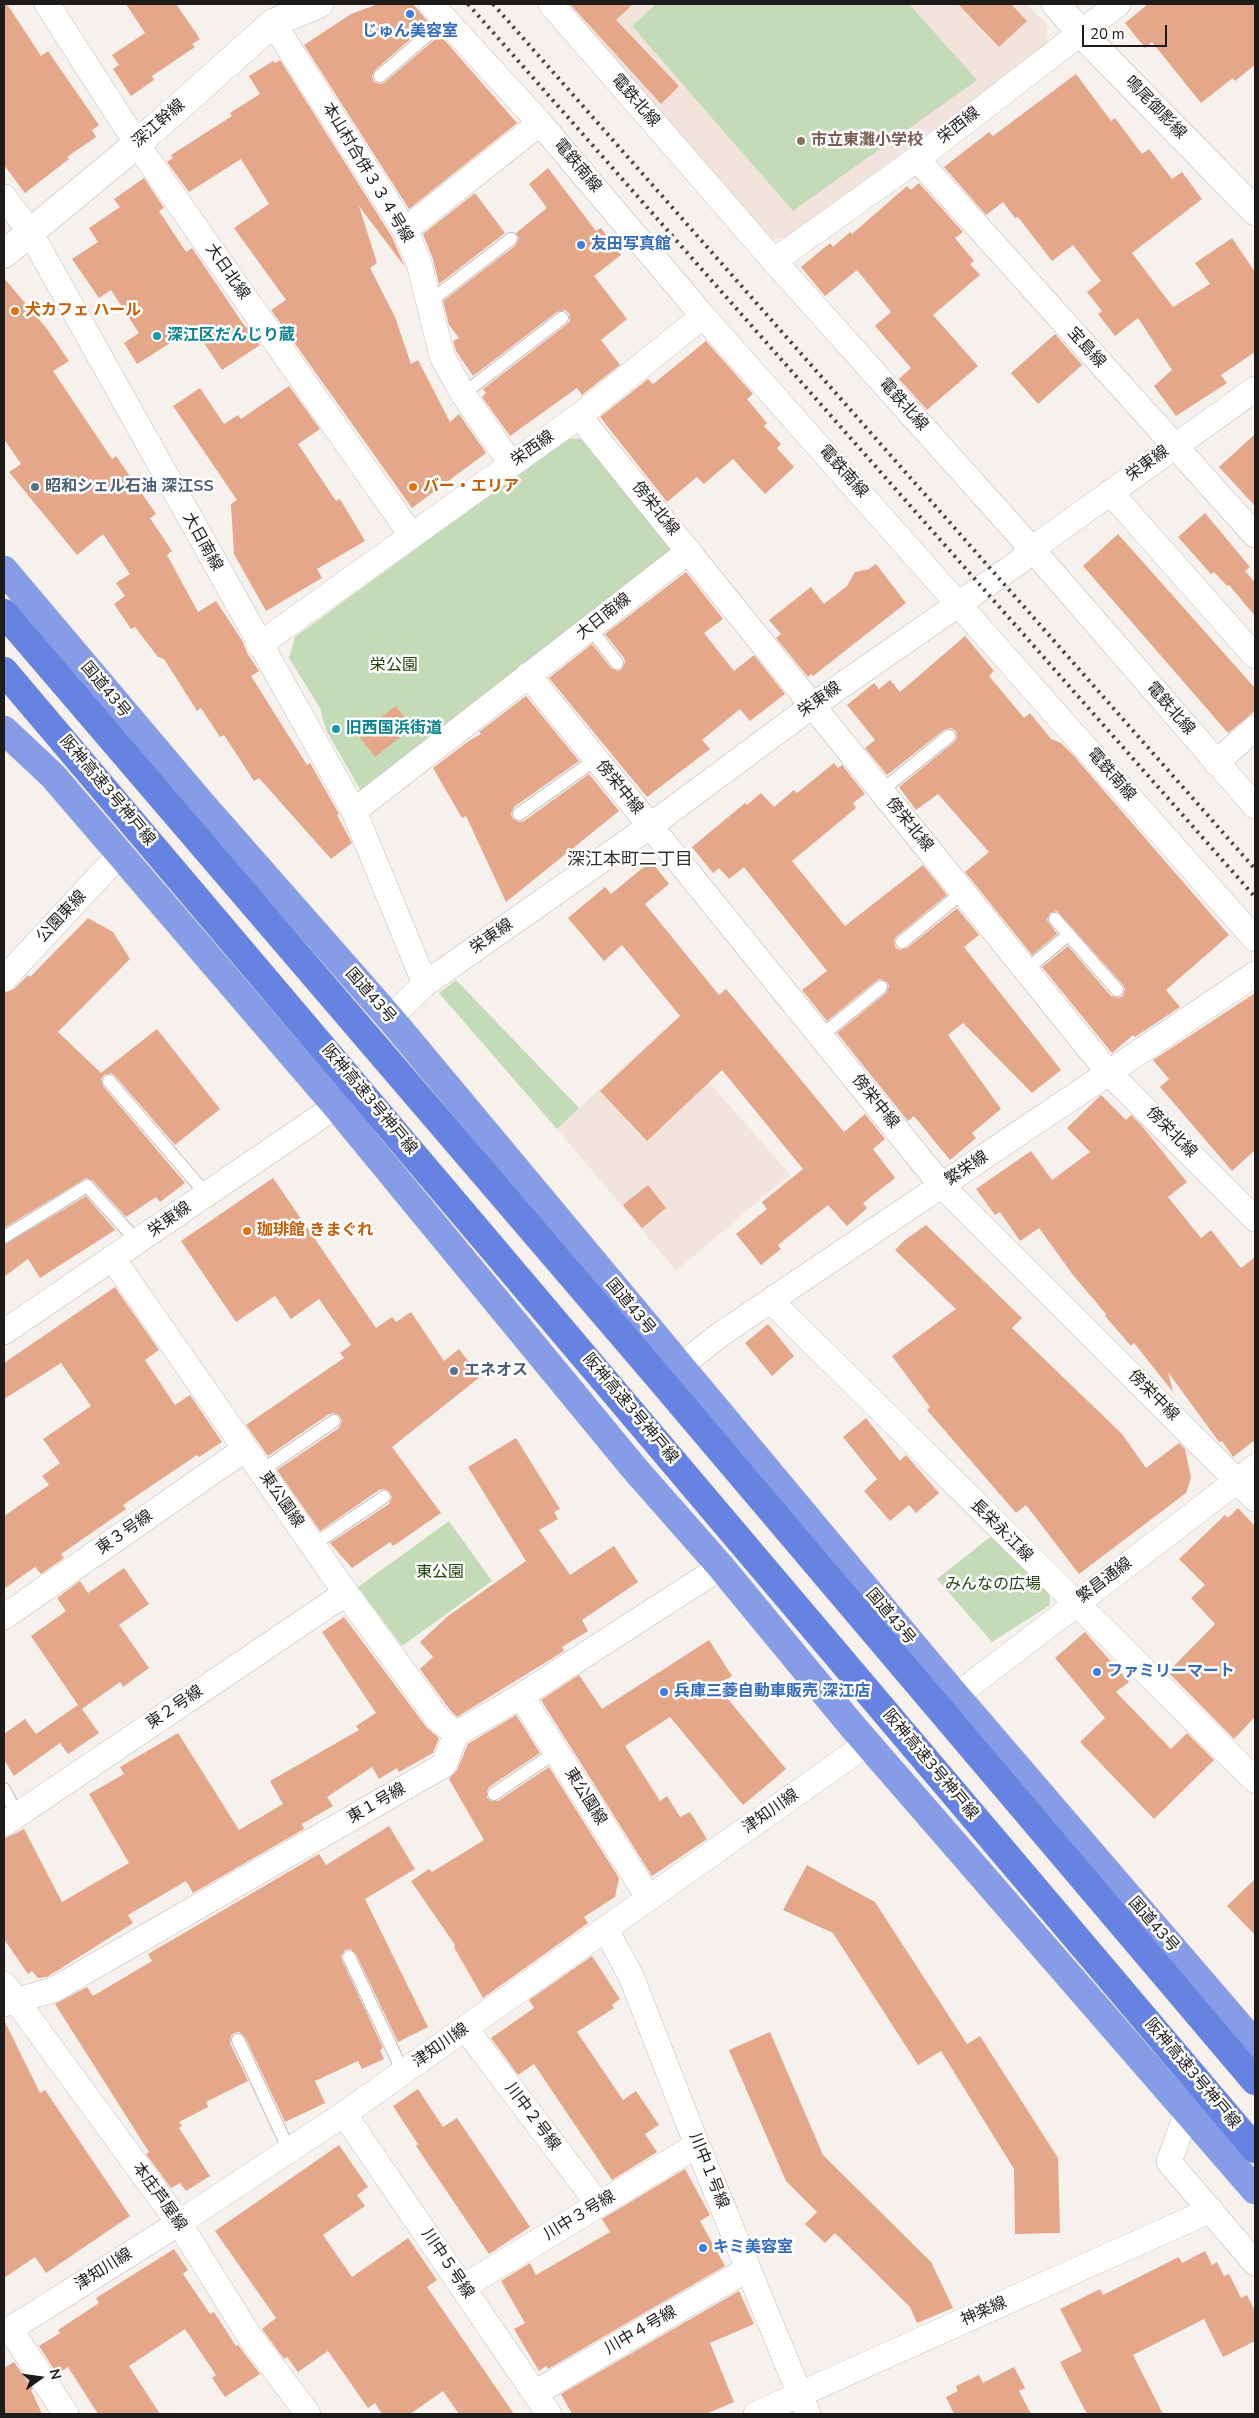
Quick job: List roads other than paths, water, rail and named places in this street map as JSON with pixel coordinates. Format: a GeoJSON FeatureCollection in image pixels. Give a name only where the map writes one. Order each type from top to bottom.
{"type":"FeatureCollection","features":[{"type":"Feature","properties":{"kind":"highway","name":"国道43号"},"geometry":{"type":"LineString","coordinates":[[4,570],[201,803],[390,1018],[956,1696],[1254,2041]]}},
{"type":"Feature","properties":{"kind":"highway"},"geometry":{"type":"LineString","coordinates":[[4,612],[662,1381],[1255,2081]]}},
{"type":"Feature","properties":{"kind":"highway","name":"阪神高速3号神戸線"},"geometry":{"type":"LineString","coordinates":[[4,671],[1255,2149]]}},
{"type":"Feature","properties":{"kind":"highway"},"geometry":{"type":"LineString","coordinates":[[4,730],[53,776],[336,1106],[634,1468],[721,1567],[868,1743],[1255,2190]]}},
{"type":"Feature","properties":{"kind":"street","name":"大日北線"},"geometry":{"type":"LineString","coordinates":[[47,4],[138,144],[412,536]]}},
{"type":"Feature","properties":{"kind":"street","name":"深江幹線"},"geometry":{"type":"LineString","coordinates":[[4,254],[138,144],[274,23],[319,4]]}},
{"type":"Feature","properties":{"kind":"street","name":"電鉄北線"},"geometry":{"type":"LineString","coordinates":[[551,4],[774,261],[1032,549],[1255,806]]}},
{"type":"Feature","properties":{"kind":"street","name":"鳴尾御影線"},"geometry":{"type":"LineString","coordinates":[[1056,4],[1080,32],[1255,211]]}},
{"type":"Feature","properties":{"kind":"street","name":"栄西線"},"geometry":{"type":"LineString","coordinates":[[774,261],[917,159],[1118,4]]}},
{"type":"Feature","properties":{"kind":"street","name":"電鉄南線"},"geometry":{"type":"LineString","coordinates":[[439,12],[540,123],[703,316],[960,603],[1255,939]]}},
{"type":"Feature","properties":{"kind":"street","name":"本山村合併３３４号線"},"geometry":{"type":"LineString","coordinates":[[274,23],[405,230],[419,263],[442,356],[463,394],[511,464]]}},
{"type":"Feature","properties":{"kind":"street"},"geometry":{"type":"LineString","coordinates":[[405,230],[540,123]]}},
{"type":"Feature","properties":{"kind":"street","name":"宝島線"},"geometry":{"type":"LineString","coordinates":[[917,159],[1255,535]]}},
{"type":"Feature","properties":{"kind":"street","name":"大日南線"},"geometry":{"type":"LineString","coordinates":[[4,196],[30,232],[259,645],[354,811],[425,984]]}},
{"type":"Feature","properties":{"kind":"street","name":"栄西線"},"geometry":{"type":"LineString","coordinates":[[259,645],[579,416],[703,316]]}},
{"type":"Feature","properties":{"kind":"street","name":"栄東線"},"geometry":{"type":"LineString","coordinates":[[390,1018],[425,984],[650,826],[812,706],[1019,562],[1032,549],[1174,445],[1254,393]]}},
{"type":"Feature","properties":{"kind":"street","name":"傍栄北線"},"geometry":{"type":"LineString","coordinates":[[579,416],[1108,1072],[1129,1090],[1255,1218]]}},
{"type":"Feature","properties":{"kind":"street"},"geometry":{"type":"LineString","coordinates":[[1110,492],[1255,656]]}},
{"type":"Feature","properties":{"kind":"street","name":"大日南線"},"geometry":{"type":"LineString","coordinates":[[354,811],[689,551]]}},
{"type":"Feature","properties":{"kind":"street","name":"傍栄中線"},"geometry":{"type":"LineString","coordinates":[[528,675],[942,1186],[1246,1474],[1255,1499]]}},
{"type":"Feature","properties":{"kind":"street"},"geometry":{"type":"LineString","coordinates":[[1216,763],[1255,728]]}},
{"type":"Feature","properties":{"kind":"street","name":"公園東線"},"geometry":{"type":"LineString","coordinates":[[4,979],[120,854]]}},
{"type":"Feature","properties":{"kind":"street","name":"繁栄線"},"geometry":{"type":"LineString","coordinates":[[680,1366],[721,1334],[1255,974]]}},
{"type":"Feature","properties":{"kind":"street","name":"栄東線"},"geometry":{"type":"LineString","coordinates":[[5,1329],[113,1259],[336,1106]]}},
{"type":"Feature","properties":{"kind":"street","name":"東公園線"},"geometry":{"type":"LineString","coordinates":[[113,1259],[346,1593],[440,1720],[456,1734]]}},
{"type":"Feature","properties":{"kind":"street","name":"長栄永江線"},"geometry":{"type":"LineString","coordinates":[[771,1301],[1075,1604],[1255,1780]]}},
{"type":"Feature","properties":{"kind":"street","name":"東３号線"},"geometry":{"type":"LineString","coordinates":[[4,1617],[246,1449]]}},
{"type":"Feature","properties":{"kind":"street","name":"繁昌通線"},"geometry":{"type":"LineString","coordinates":[[956,1696],[1246,1474]]}},
{"type":"Feature","properties":{"kind":"street"},"geometry":{"type":"LineString","coordinates":[[456,1734],[521,1696],[721,1567]]}},
{"type":"Feature","properties":{"kind":"street","name":"東２号線"},"geometry":{"type":"LineString","coordinates":[[10,1819],[346,1593]]}},
{"type":"Feature","properties":{"kind":"street","name":"東公園線"},"geometry":{"type":"LineString","coordinates":[[521,1696],[649,1898]]}},
{"type":"Feature","properties":{"kind":"street","name":"東１号線"},"geometry":{"type":"LineString","coordinates":[[8,1996],[52,1990],[444,1765],[456,1734]]}},
{"type":"Feature","properties":{"kind":"street","name":"津知川線"},"geometry":{"type":"LineString","coordinates":[[7,2331],[179,2223],[344,2114],[868,1743]]}},
{"type":"Feature","properties":{"kind":"street","name":"川中１号線"},"geometry":{"type":"LineString","coordinates":[[606,1930],[631,1976],[697,2145],[804,2405]]}},
{"type":"Feature","properties":{"kind":"street","name":"本庄芦屋線"},"geometry":{"type":"LineString","coordinates":[[8,1996],[179,2223],[250,2337],[308,2414]]}},
{"type":"Feature","properties":{"kind":"street","name":"川中２号線"},"geometry":{"type":"LineString","coordinates":[[466,2029],[599,2205]]}},
{"type":"Feature","properties":{"kind":"street"},"geometry":{"type":"LineString","coordinates":[[1187,2112],[1169,2162],[1255,2263]]}},
{"type":"Feature","properties":{"kind":"street","name":"川中５号線"},"geometry":{"type":"LineString","coordinates":[[344,2114],[549,2414]]}},
{"type":"Feature","properties":{"kind":"street","name":"川中３号線"},"geometry":{"type":"LineString","coordinates":[[463,2288],[697,2145]]}},
{"type":"Feature","properties":{"kind":"street","name":"神楽線"},"geometry":{"type":"LineString","coordinates":[[756,2414],[804,2405],[1211,2210]]}},
{"type":"Feature","properties":{"kind":"street","name":"川中４号線"},"geometry":{"type":"LineString","coordinates":[[535,2393],[748,2269]]}},
{"type":"Feature","properties":{"kind":"street"},"geometry":{"type":"LineString","coordinates":[[7,2331],[66,2414]]}},
{"type":"Feature","properties":{"kind":"lane"},"geometry":{"type":"LineString","coordinates":[[380,76],[439,12]]}},
{"type":"Feature","properties":{"kind":"lane"},"geometry":{"type":"LineString","coordinates":[[429,302],[510,239]]}},
{"type":"Feature","properties":{"kind":"lane"},"geometry":{"type":"LineString","coordinates":[[463,394],[562,318]]}},
{"type":"Feature","properties":{"kind":"lane"},"geometry":{"type":"LineString","coordinates":[[590,628],[617,663]]}},
{"type":"Feature","properties":{"kind":"lane"},"geometry":{"type":"LineString","coordinates":[[881,791],[950,736]]}},
{"type":"Feature","properties":{"kind":"lane"},"geometry":{"type":"LineString","coordinates":[[520,814],[596,759]]}},
{"type":"Feature","properties":{"kind":"lane"},"geometry":{"type":"LineString","coordinates":[[902,942],[963,892]]}},
{"type":"Feature","properties":{"kind":"lane"},"geometry":{"type":"LineString","coordinates":[[1055,919],[1117,990]]}},
{"type":"Feature","properties":{"kind":"lane"},"geometry":{"type":"LineString","coordinates":[[1026,970],[1068,935]]}},
{"type":"Feature","properties":{"kind":"lane"},"geometry":{"type":"LineString","coordinates":[[821,1036],[881,987]]}},
{"type":"Feature","properties":{"kind":"lane"},"geometry":{"type":"LineString","coordinates":[[109,1081],[206,1194]]}},
{"type":"Feature","properties":{"kind":"lane"},"geometry":{"type":"LineString","coordinates":[[4,1237],[86,1186],[138,1242]]}},
{"type":"Feature","properties":{"kind":"lane"},"geometry":{"type":"LineString","coordinates":[[261,1471],[334,1421]]}},
{"type":"Feature","properties":{"kind":"lane"},"geometry":{"type":"LineString","coordinates":[[313,1546],[384,1497]]}},
{"type":"Feature","properties":{"kind":"lane"},"geometry":{"type":"LineString","coordinates":[[494,1794],[556,1752]]}},
{"type":"Feature","properties":{"kind":"lane"},"geometry":{"type":"LineString","coordinates":[[4,1789],[10,1819]]}},
{"type":"Feature","properties":{"kind":"lane"},"geometry":{"type":"LineString","coordinates":[[349,1957],[403,2072]]}},
{"type":"Feature","properties":{"kind":"lane"},"geometry":{"type":"LineString","coordinates":[[238,2040],[289,2150]]}},
{"type":"Feature","properties":{"kind":"railway"},"geometry":{"type":"LineString","coordinates":[[468,4],[1255,897]]}},
{"type":"Feature","properties":{"kind":"railway"},"geometry":{"type":"LineString","coordinates":[[493,4],[1255,869]]}},
{"type":"Feature","properties":{"kind":"place","name":"じゅん美容室"},"geometry":{"type":"Point","coordinates":[410,14]}},
{"type":"Feature","properties":{"kind":"place","name":"市立東灘小学校"},"geometry":{"type":"Point","coordinates":[801,141]}},
{"type":"Feature","properties":{"kind":"place","name":"友田写真館"},"geometry":{"type":"Point","coordinates":[581,245]}},
{"type":"Feature","properties":{"kind":"place","name":"犬カフェ ハール"},"geometry":{"type":"Point","coordinates":[15,311]}},
{"type":"Feature","properties":{"kind":"place","name":"深江区だんじり蔵"},"geometry":{"type":"Point","coordinates":[157,336]}},
{"type":"Feature","properties":{"kind":"place","name":"昭和シェル石油 深江SS"},"geometry":{"type":"Point","coordinates":[35,487]}},
{"type":"Feature","properties":{"kind":"place","name":"バー・エリア"},"geometry":{"type":"Point","coordinates":[413,487]}},
{"type":"Feature","properties":{"kind":"place","name":"旧西国浜街道"},"geometry":{"type":"Point","coordinates":[336,729]}},
{"type":"Feature","properties":{"kind":"place","name":"珈琲館 きまぐれ"},"geometry":{"type":"Point","coordinates":[247,1231]}},
{"type":"Feature","properties":{"kind":"place","name":"エネオス"},"geometry":{"type":"Point","coordinates":[454,1371]}},
{"type":"Feature","properties":{"kind":"place","name":"ファミリーマート"},"geometry":{"type":"Point","coordinates":[1097,1672]}},
{"type":"Feature","properties":{"kind":"place","name":"兵庫三菱自動車販売 深江店"},"geometry":{"type":"Point","coordinates":[664,1692]}},
{"type":"Feature","properties":{"kind":"place","name":"キミ美容室"},"geometry":{"type":"Point","coordinates":[703,2248]}},
{"type":"Feature","properties":{"kind":"district","name":"深江本町二丁目"},"geometry":{"type":"Point","coordinates":[630,861]}},
{"type":"Feature","properties":{"kind":"park label","name":"栄公園"},"geometry":{"type":"Point","coordinates":[394,666]}},
{"type":"Feature","properties":{"kind":"park label","name":"東公園"},"geometry":{"type":"Point","coordinates":[440,1573]}},
{"type":"Feature","properties":{"kind":"park label","name":"みんなの広場"},"geometry":{"type":"Point","coordinates":[993,1585]}}]}
